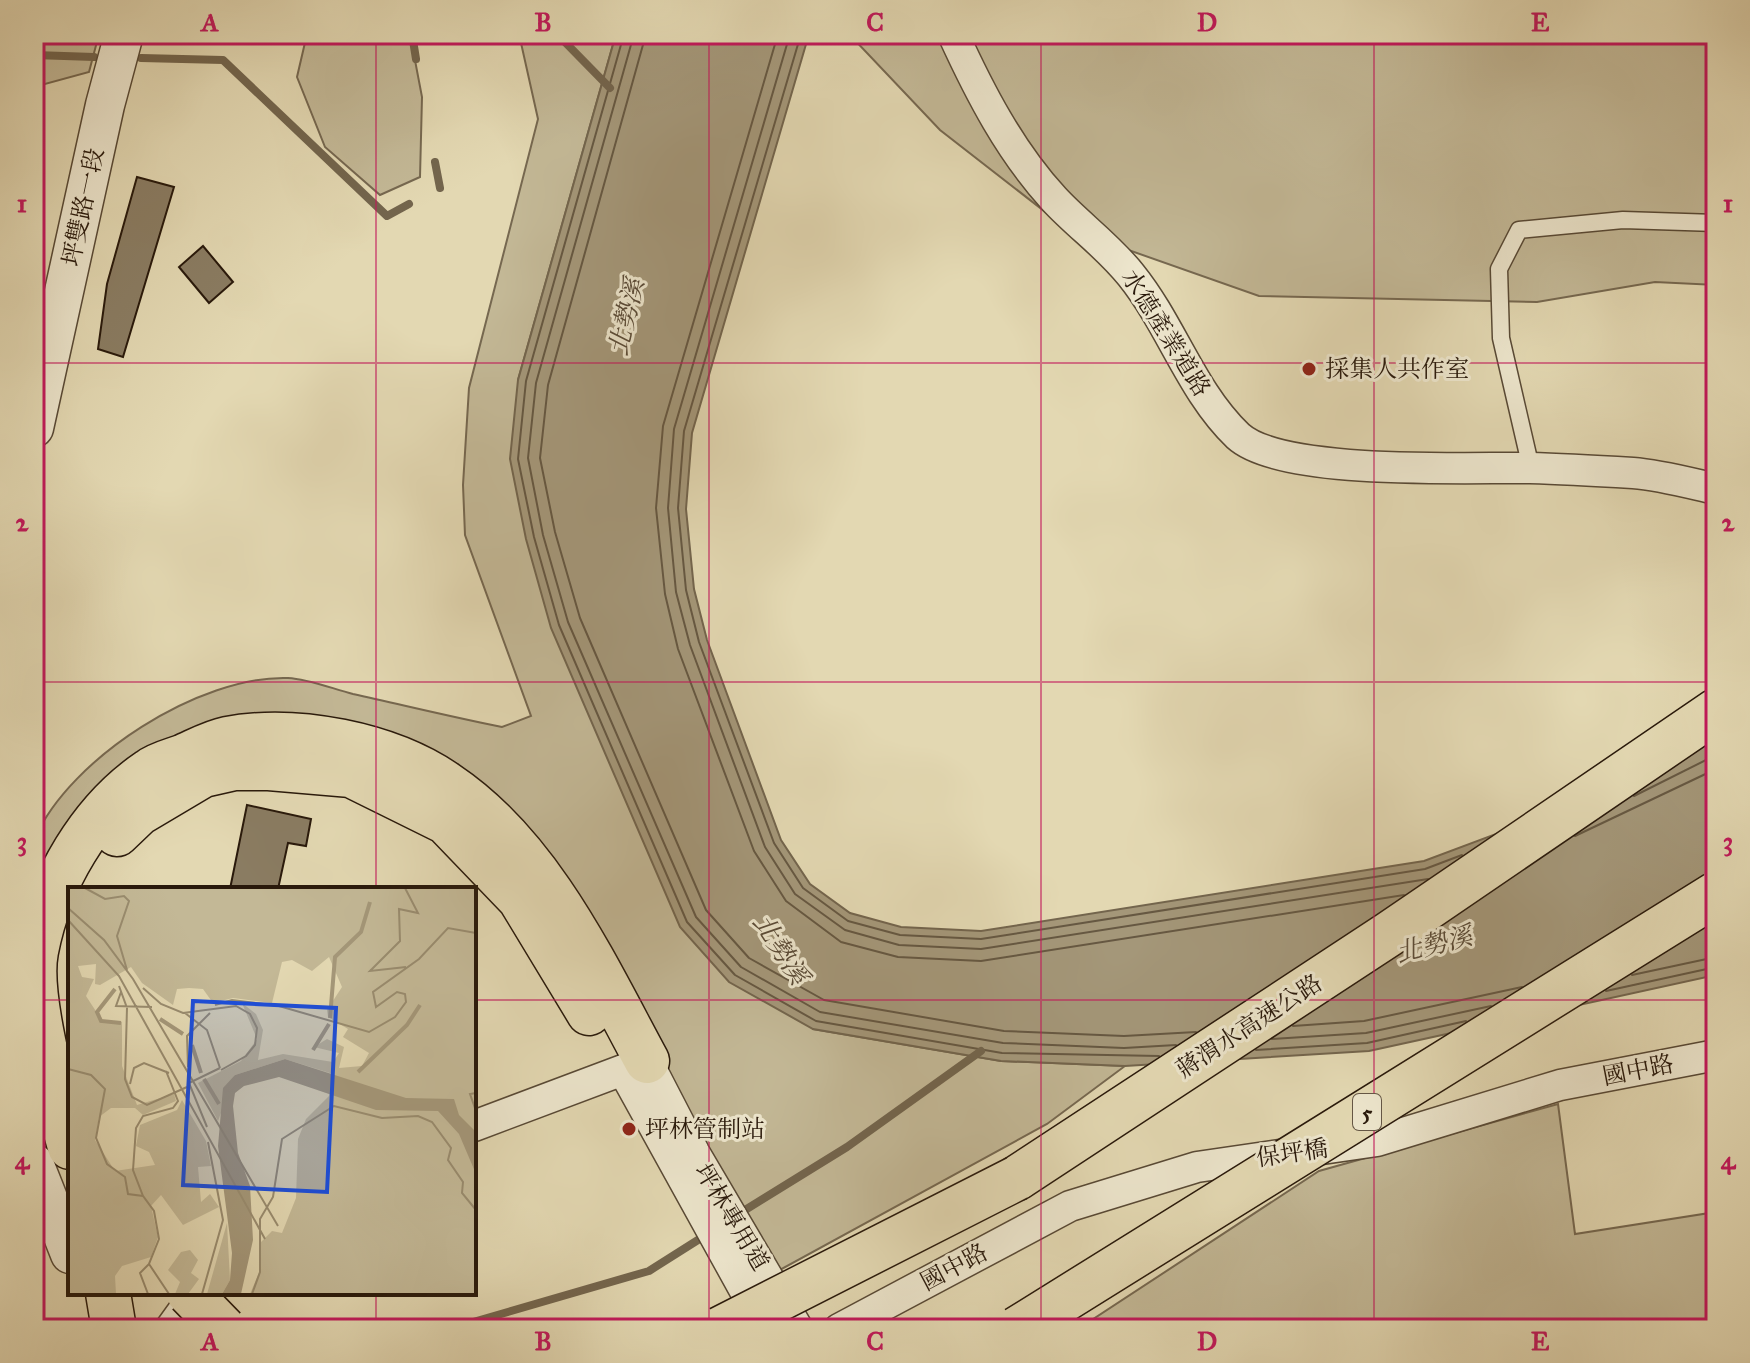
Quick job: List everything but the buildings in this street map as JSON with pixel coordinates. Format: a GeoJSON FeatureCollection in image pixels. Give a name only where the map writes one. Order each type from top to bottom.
{"type":"FeatureCollection","features":[{"type":"Feature","properties":{"kind":"highway","name":"蔣渭水高速公路"},"geometry":{"type":"LineString","coordinates":[[776,1329],[1017,1178],[1389,934],[1716,711]]}},
{"type":"Feature","properties":{"kind":"highway"},"geometry":{"type":"LineString","coordinates":[[68,1140],[50,1075],[35,953],[54,888],[96,819],[150,770],[226,739],[294,735],[349,742],[447,783],[501,830],[569,917],[635,1065]]}},
{"type":"Feature","properties":{"kind":"highway"},"geometry":{"type":"LineString","coordinates":[[76,887],[90,861],[139,813],[203,775],[234,768],[351,775],[446,822],[520,899],[635,1065]]}},
{"type":"Feature","properties":{"kind":"highway","name":"5"},"geometry":{"type":"LineString","coordinates":[[1017,1329],[1716,894]]}},
{"type":"Feature","properties":{"kind":"highway"},"geometry":{"type":"LineString","coordinates":[[68,903],[63,912],[57,967],[68,1042]]}},
{"type":"Feature","properties":{"kind":"highway"},"geometry":{"type":"LineString","coordinates":[[720,1329],[1017,1178]]}},
{"type":"Feature","properties":{"kind":"highway"},"geometry":{"type":"LineString","coordinates":[[171,1319],[224,1329]]}},
{"type":"Feature","properties":{"kind":"street","name":"坪雙路一段"},"geometry":{"type":"LineString","coordinates":[[34,428],[105,105],[124,34]]}},
{"type":"Feature","properties":{"kind":"street","name":"水德產業道路"},"geometry":{"type":"LineString","coordinates":[[953,34],[1005,136],[1055,200],[1103,241],[1134,278],[1171,334],[1200,392],[1240,438],[1271,453],[1393,469],[1531,468],[1637,473],[1716,489]]}},
{"type":"Feature","properties":{"kind":"street","name":"國中路"},"geometry":{"type":"LineString","coordinates":[[1560,1085],[1716,1055]]}},
{"type":"Feature","properties":{"kind":"street"},"geometry":{"type":"LineString","coordinates":[[476,1125],[635,1065]]}},
{"type":"Feature","properties":{"kind":"street","name":"坪林專用道"},"geometry":{"type":"LineString","coordinates":[[635,1065],[758,1288],[798,1329]]}},
{"type":"Feature","properties":{"kind":"street","name":"保坪橋"},"geometry":{"type":"LineString","coordinates":[[1070,1206],[1197,1167],[1377,1141],[1560,1085]]}},
{"type":"Feature","properties":{"kind":"street"},"geometry":{"type":"LineString","coordinates":[[34,1163],[68,1249]]}},
{"type":"Feature","properties":{"kind":"street","name":"國中路"},"geometry":{"type":"LineString","coordinates":[[839,1329],[1070,1206]]}},
{"type":"Feature","properties":{"kind":"street","name":"坪林專用道"},"geometry":{"type":"LineString","coordinates":[[758,1288],[767,1329]]}},
{"type":"Feature","properties":{"kind":"street"},"geometry":{"type":"LineString","coordinates":[[171,1319],[194,1295]]}},
{"type":"Feature","properties":{"kind":"lane"},"geometry":{"type":"LineString","coordinates":[[1531,468],[1501,338],[1499,269],[1519,230],[1623,220],[1716,223]]}},
{"type":"Feature","properties":{"kind":"lane"},"geometry":{"type":"LineString","coordinates":[[99,1307],[122,1329]]}},
{"type":"Feature","properties":{"kind":"shaded area"},"geometry":{"type":"Polygon","coordinates":[[[34,34],[99,34],[89,72],[34,87],[34,34]]]}},
{"type":"Feature","properties":{"kind":"shaded area"},"geometry":{"type":"Polygon","coordinates":[[[307,34],[410,34],[422,97],[420,177],[380,195],[325,147],[297,77],[307,34]]]}},
{"type":"Feature","properties":{"kind":"shaded area"},"geometry":{"type":"Polygon","coordinates":[[[519,34],[616,34],[518,380],[813,1029],[1001,1061],[1125,1066],[1047,1124],[778,1271],[544,877],[374,746],[113,785],[34,947],[33,846],[52,808],[107,751],[179,706],[216,690],[253,681],[288,678],[502,727],[531,716],[465,535],[463,485],[469,388],[538,119],[519,34]]]}},
{"type":"Feature","properties":{"kind":"shaded area"},"geometry":{"type":"Polygon","coordinates":[[[849,34],[1716,34],[1716,285],[1655,282],[1537,302],[1259,296],[1066,228],[940,130],[849,34]]]}},
{"type":"Feature","properties":{"kind":"shaded area"},"geometry":{"type":"Polygon","coordinates":[[[1558,1104],[1575,1234],[1716,1212],[1716,1329],[1078,1329],[1319,1171],[1558,1104]]]}},
{"type":"Feature","properties":{"kind":"water","name":"北勢溪"},"geometry":{"type":"Polygon","coordinates":[[[616,34],[809,34],[692,433],[686,509],[694,589],[707,640],[781,840],[810,884],[850,913],[901,927],[981,931],[1424,861],[1584,801],[1716,735],[1716,975],[1369,1051],[1125,1066],[1001,1061],[813,1029],[729,982],[680,927],[551,628],[526,539],[510,459],[518,380],[616,34]]]}},
{"type":"Feature","properties":{"kind":"waterway"},"geometry":{"type":"LineString","coordinates":[[412,34],[416,59]]}},
{"type":"Feature","properties":{"kind":"waterway"},"geometry":{"type":"LineString","coordinates":[[557,34],[610,88]]}},
{"type":"Feature","properties":{"kind":"waterway"},"geometry":{"type":"LineString","coordinates":[[34,55],[94,57]]}},
{"type":"Feature","properties":{"kind":"waterway"},"geometry":{"type":"LineString","coordinates":[[141,58],[223,60],[387,216],[409,204]]}},
{"type":"Feature","properties":{"kind":"waterway"},"geometry":{"type":"LineString","coordinates":[[435,162],[440,188]]}},
{"type":"Feature","properties":{"kind":"waterway"},"geometry":{"type":"LineString","coordinates":[[737,1215],[847,1147],[981,1051]]}},
{"type":"Feature","properties":{"kind":"waterway"},"geometry":{"type":"LineString","coordinates":[[449,1329],[649,1271],[709,1233]]}},
{"type":"Feature","properties":{"kind":"place","name":"採集人共作室"},"geometry":{"type":"Point","coordinates":[1309,369]}},
{"type":"Feature","properties":{"kind":"place","name":"坪林管制站"},"geometry":{"type":"Point","coordinates":[629,1129]}}]}
